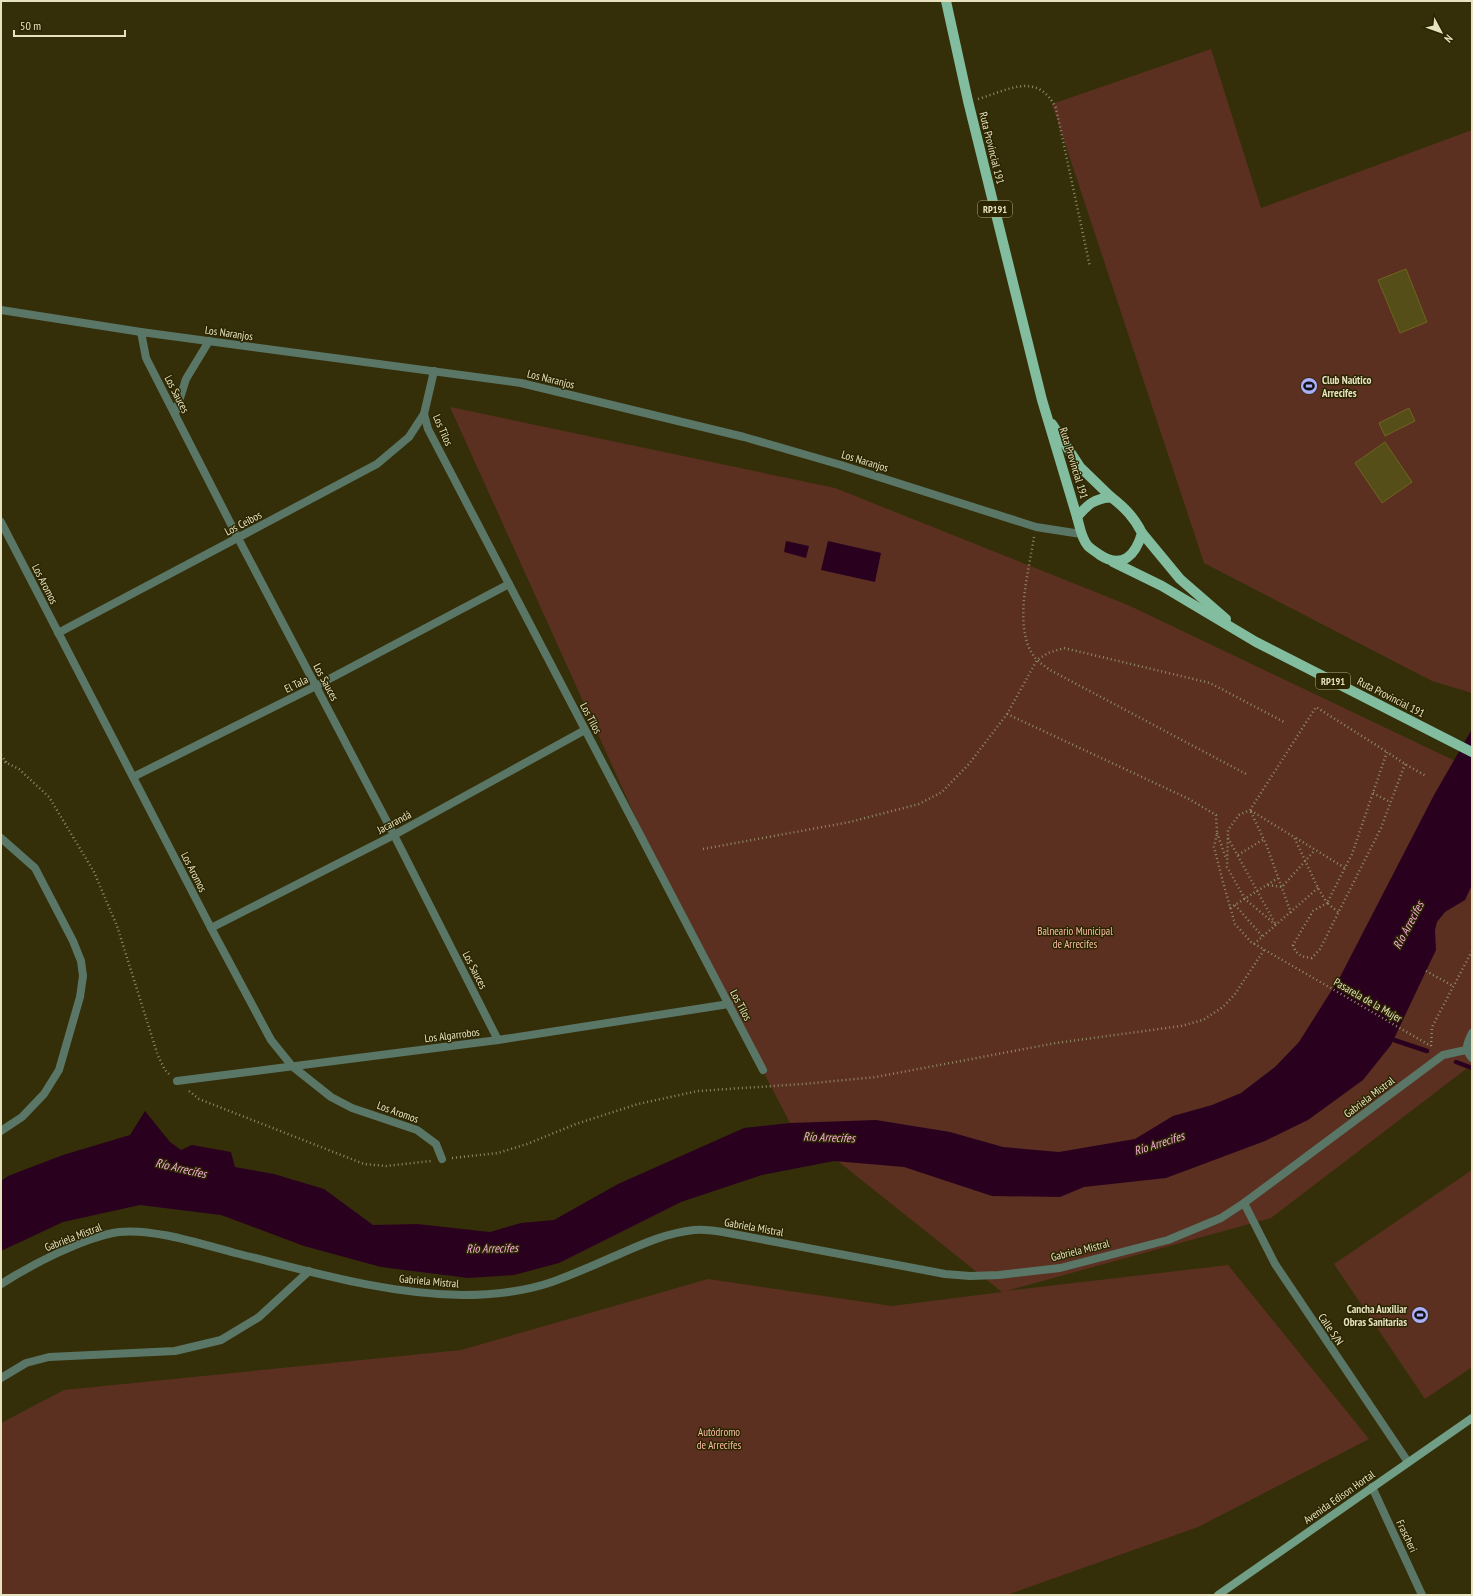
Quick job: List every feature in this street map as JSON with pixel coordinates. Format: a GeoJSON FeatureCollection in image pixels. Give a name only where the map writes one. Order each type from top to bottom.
{"type":"FeatureCollection","features":[{"type":"Feature","properties":{"kind":"main road","name":"Ruta Provincial 191"},"geometry":{"type":"LineString","coordinates":[[946,1],[968,101],[1047,416],[1077,517]]}},
{"type":"Feature","properties":{"kind":"main road","name":"Ruta Provincial 191"},"geometry":{"type":"LineString","coordinates":[[1047,416],[1080,467],[1111,497]]}},
{"type":"Feature","properties":{"kind":"main road"},"geometry":{"type":"LineString","coordinates":[[1077,517],[1092,502],[1101,498],[1111,497]]}},
{"type":"Feature","properties":{"kind":"main road","name":"RP191"},"geometry":{"type":"LineString","coordinates":[[1111,497],[1128,511],[1136,520],[1142,533]]}},
{"type":"Feature","properties":{"kind":"main road","name":"RP191"},"geometry":{"type":"LineString","coordinates":[[1077,517],[1081,534],[1088,546],[1113,562]]}},
{"type":"Feature","properties":{"kind":"main road","name":"Ruta Provincial 191"},"geometry":{"type":"LineString","coordinates":[[1142,533],[1180,580],[1217,612],[1256,642]]}},
{"type":"Feature","properties":{"kind":"main road"},"geometry":{"type":"LineString","coordinates":[[1113,562],[1124,559],[1132,553],[1138,545],[1142,533]]}},
{"type":"Feature","properties":{"kind":"main road","name":"Ruta Provincial 191"},"geometry":{"type":"LineString","coordinates":[[1113,562],[1162,586],[1256,642],[1472,752]]}},
{"type":"Feature","properties":{"kind":"main road","name":"Avenida Edison Hortal"},"geometry":{"type":"LineString","coordinates":[[1218,1595],[1472,1418]]}},
{"type":"Feature","properties":{"kind":"street","name":"Los Naranjos"},"geometry":{"type":"LineString","coordinates":[[1,310],[141,332],[521,383],[744,437],[1036,526],[1081,534]]}},
{"type":"Feature","properties":{"kind":"street","name":"Los Sauces"},"geometry":{"type":"LineString","coordinates":[[141,332],[146,358],[238,538],[394,835],[498,1040]]}},
{"type":"Feature","properties":{"kind":"street"},"geometry":{"type":"LineString","coordinates":[[175,414],[186,378],[209,341]]}},
{"type":"Feature","properties":{"kind":"street","name":"Los Tilos"},"geometry":{"type":"LineString","coordinates":[[434,371],[424,414],[428,429],[763,1070]]}},
{"type":"Feature","properties":{"kind":"street","name":"Los Ceibos"},"geometry":{"type":"LineString","coordinates":[[58,633],[377,464],[409,437],[424,414]]}},
{"type":"Feature","properties":{"kind":"street","name":"Los Aromos"},"geometry":{"type":"LineString","coordinates":[[1,522],[211,928],[271,1040],[292,1066],[331,1097],[352,1108],[417,1130],[436,1144],[442,1159]]}},
{"type":"Feature","properties":{"kind":"street","name":"El Tala"},"geometry":{"type":"LineString","coordinates":[[133,777],[316,686],[510,584]]}},
{"type":"Feature","properties":{"kind":"street","name":"Jacarandá"},"geometry":{"type":"LineString","coordinates":[[211,928],[394,835],[585,730]]}},
{"type":"Feature","properties":{"kind":"street"},"geometry":{"type":"LineString","coordinates":[[1,838],[35,868],[73,942],[80,961],[83,976],[80,997],[59,1070],[44,1094],[22,1117],[1,1131]]}},
{"type":"Feature","properties":{"kind":"street","name":"Los Algarrobos"},"geometry":{"type":"LineString","coordinates":[[177,1081],[498,1040],[729,1004]]}},
{"type":"Feature","properties":{"kind":"street"},"geometry":{"type":"LineString","coordinates":[[1472,1033],[1467,1043],[1466,1050],[1472,1058]]}},
{"type":"Feature","properties":{"kind":"street","name":"Gabriela Mistral"},"geometry":{"type":"LineString","coordinates":[[1,1284],[20,1272],[64,1251],[94,1239],[119,1232],[151,1233],[348,1281],[424,1293],[463,1295],[506,1293],[550,1283],[589,1268],[647,1242],[672,1234],[695,1230],[728,1233],[945,1274],[970,1276],[999,1275],[1060,1268],[1168,1240],[1221,1218],[1244,1203],[1443,1055],[1466,1050]]}},
{"type":"Feature","properties":{"kind":"street","name":"Calle S/N"},"geometry":{"type":"LineString","coordinates":[[1244,1203],[1275,1264],[1408,1462]]}},
{"type":"Feature","properties":{"kind":"street"},"geometry":{"type":"LineString","coordinates":[[1,1378],[26,1363],[49,1357],[176,1351],[221,1340],[259,1317],[309,1271]]}},
{"type":"Feature","properties":{"kind":"street","name":"Frascheri"},"geometry":{"type":"LineString","coordinates":[[1372,1487],[1422,1595]]}},
{"type":"Feature","properties":{"kind":"path"},"geometry":{"type":"LineString","coordinates":[[968,101],[1026,85],[1038,87],[1052,100],[1056,108],[1090,267]]}},
{"type":"Feature","properties":{"kind":"path"},"geometry":{"type":"LineString","coordinates":[[1036,526],[1024,606],[1023,627],[1031,650],[1038,660],[1050,670],[1246,774]]}},
{"type":"Feature","properties":{"kind":"path"},"geometry":{"type":"LineString","coordinates":[[703,849],[850,822],[919,804],[942,792],[969,764],[1007,714],[1038,660],[1048,653],[1064,648],[1210,684],[1284,722]]}},
{"type":"Feature","properties":{"kind":"path"},"geometry":{"type":"LineString","coordinates":[[1276,925],[1246,899],[1227,867],[1228,830],[1239,815],[1250,810],[1316,707],[1404,764],[1426,776]]}},
{"type":"Feature","properties":{"kind":"path"},"geometry":{"type":"LineString","coordinates":[[1007,714],[1189,799],[1216,815],[1217,833],[1227,861]]}},
{"type":"Feature","properties":{"kind":"path"},"geometry":{"type":"LineString","coordinates":[[1387,752],[1352,854],[1327,903],[1313,911],[1292,945],[1294,951],[1300,956],[1312,958],[1320,949],[1381,828],[1404,764]]}},
{"type":"Feature","properties":{"kind":"path"},"geometry":{"type":"LineString","coordinates":[[1,755],[8,763]]}},
{"type":"Feature","properties":{"kind":"path"},"geometry":{"type":"LineString","coordinates":[[1,760],[19,769],[49,797],[94,872],[118,926],[158,1056],[165,1070],[199,1099],[364,1164],[386,1166],[498,1153],[527,1144],[576,1124],[638,1104],[698,1091],[803,1084],[876,1077],[1056,1043],[1181,1026],[1203,1020],[1223,1007],[1234,994],[1264,950]]}},
{"type":"Feature","properties":{"kind":"path"},"geometry":{"type":"LineString","coordinates":[[1373,793],[1390,802]]}},
{"type":"Feature","properties":{"kind":"path"},"geometry":{"type":"LineString","coordinates":[[1250,810],[1345,868]]}},
{"type":"Feature","properties":{"kind":"path"},"geometry":{"type":"LineString","coordinates":[[1250,810],[1264,839],[1291,912]]}},
{"type":"Feature","properties":{"kind":"path","name":"Pasarela de la Mujer"},"geometry":{"type":"LineString","coordinates":[[1217,833],[1214,847],[1230,908],[1235,924],[1251,942],[1431,1046],[1443,1055]]}},
{"type":"Feature","properties":{"kind":"path"},"geometry":{"type":"LineString","coordinates":[[1294,837],[1318,888],[1327,903],[1339,912]]}},
{"type":"Feature","properties":{"kind":"path"},"geometry":{"type":"LineString","coordinates":[[1228,838],[1276,925]]}},
{"type":"Feature","properties":{"kind":"path"},"geometry":{"type":"LineString","coordinates":[[1238,855],[1264,839]]}},
{"type":"Feature","properties":{"kind":"path"},"geometry":{"type":"LineString","coordinates":[[1282,887],[1315,850]]}},
{"type":"Feature","properties":{"kind":"path"},"geometry":{"type":"LineString","coordinates":[[1230,908],[1278,878]]}},
{"type":"Feature","properties":{"kind":"path"},"geometry":{"type":"LineString","coordinates":[[1268,885],[1282,887]]}},
{"type":"Feature","properties":{"kind":"path"},"geometry":{"type":"LineString","coordinates":[[1254,944],[1318,888]]}},
{"type":"Feature","properties":{"kind":"path"},"geometry":{"type":"LineString","coordinates":[[1235,905],[1263,936]]}},
{"type":"Feature","properties":{"kind":"path"},"geometry":{"type":"LineString","coordinates":[[1431,1046],[1432,1027],[1472,951]]}},
{"type":"Feature","properties":{"kind":"path"},"geometry":{"type":"LineString","coordinates":[[1426,971],[1453,986]]}},
{"type":"Feature","properties":{"kind":"green space","name":"Club Naútico Arrecifes"},"geometry":{"type":"Polygon","coordinates":[[[1211,49],[1261,208],[1472,130],[1472,693],[1432,681],[1204,563],[1052,104],[1211,49]]]}},
{"type":"Feature","properties":{"kind":"green space","name":"Balneario Municipal de Arrecifes"},"geometry":{"type":"Polygon","coordinates":[[[450,407],[835,488],[1128,605],[1472,769],[1472,1067],[1470,1066],[1271,1218],[1006,1291],[1228,1265],[1369,1439],[1198,1527],[1007,1595],[1,1595],[1,1423],[64,1390],[461,1350],[708,1279],[892,1306],[1002,1292],[790,1123],[663,878],[450,407]]]}},
{"type":"Feature","properties":{"kind":"green space","name":"Cancha Auxiliar Obras Sanitarias"},"geometry":{"type":"Polygon","coordinates":[[[1472,1170],[1472,1367],[1425,1399],[1334,1264],[1472,1170]]]}},
{"type":"Feature","properties":{"kind":"water"},"geometry":{"type":"Polygon","coordinates":[[[786,541],[809,546],[806,558],[784,552],[786,541]]]}},
{"type":"Feature","properties":{"kind":"water"},"geometry":{"type":"Polygon","coordinates":[[[828,541],[881,553],[875,582],[821,570],[828,541]]]}},
{"type":"Feature","properties":{"kind":"water","name":"Río Arrecifes"},"geometry":{"type":"Polygon","coordinates":[[[1472,729],[1472,885],[1465,900],[1445,912],[1437,922],[1435,930],[1436,950],[1391,1045],[1363,1080],[1308,1120],[1265,1141],[1166,1178],[1084,1187],[1060,1197],[992,1196],[904,1167],[834,1161],[762,1175],[681,1202],[559,1263],[514,1275],[468,1278],[381,1267],[304,1246],[221,1215],[140,1205],[63,1222],[1,1251],[1,1181],[8,1176],[63,1155],[130,1135],[145,1111],[170,1142],[181,1150],[192,1145],[231,1152],[235,1167],[274,1174],[324,1189],[373,1225],[417,1224],[490,1232],[521,1223],[554,1220],[618,1184],[744,1128],[790,1123],[876,1120],[950,1132],[1003,1147],[1059,1152],[1135,1139],[1173,1116],[1212,1105],[1241,1093],[1275,1067],[1299,1042],[1340,977],[1434,795],[1472,729]]]}},
{"type":"Feature","properties":{"kind":"building"},"geometry":{"type":"Polygon","coordinates":[[[1406,269],[1427,322],[1400,333],[1378,280],[1406,269]]]}},
{"type":"Feature","properties":{"kind":"building"},"geometry":{"type":"Polygon","coordinates":[[[1409,408],[1415,421],[1385,436],[1379,423],[1409,408]]]}},
{"type":"Feature","properties":{"kind":"building"},"geometry":{"type":"Polygon","coordinates":[[[1385,442],[1412,482],[1382,503],[1355,463],[1385,442]]]}},
{"type":"Feature","properties":{"kind":"waterway"},"geometry":{"type":"LineString","coordinates":[[1394,1040],[1427,1051]]}},
{"type":"Feature","properties":{"kind":"waterway"},"geometry":{"type":"LineString","coordinates":[[1456,1062],[1472,1068]]}},
{"type":"Feature","properties":{"kind":"place","name":"Club Naútico Arrecifes"},"geometry":{"type":"Point","coordinates":[1309,386]}},
{"type":"Feature","properties":{"kind":"place","name":"Cancha Auxiliar Obras Sanitarias"},"geometry":{"type":"Point","coordinates":[1420,1315]}},
{"type":"Feature","properties":{"kind":"park label","name":"Autódromo de Arrecifes"},"geometry":{"type":"Point","coordinates":[719,1438]}}]}
